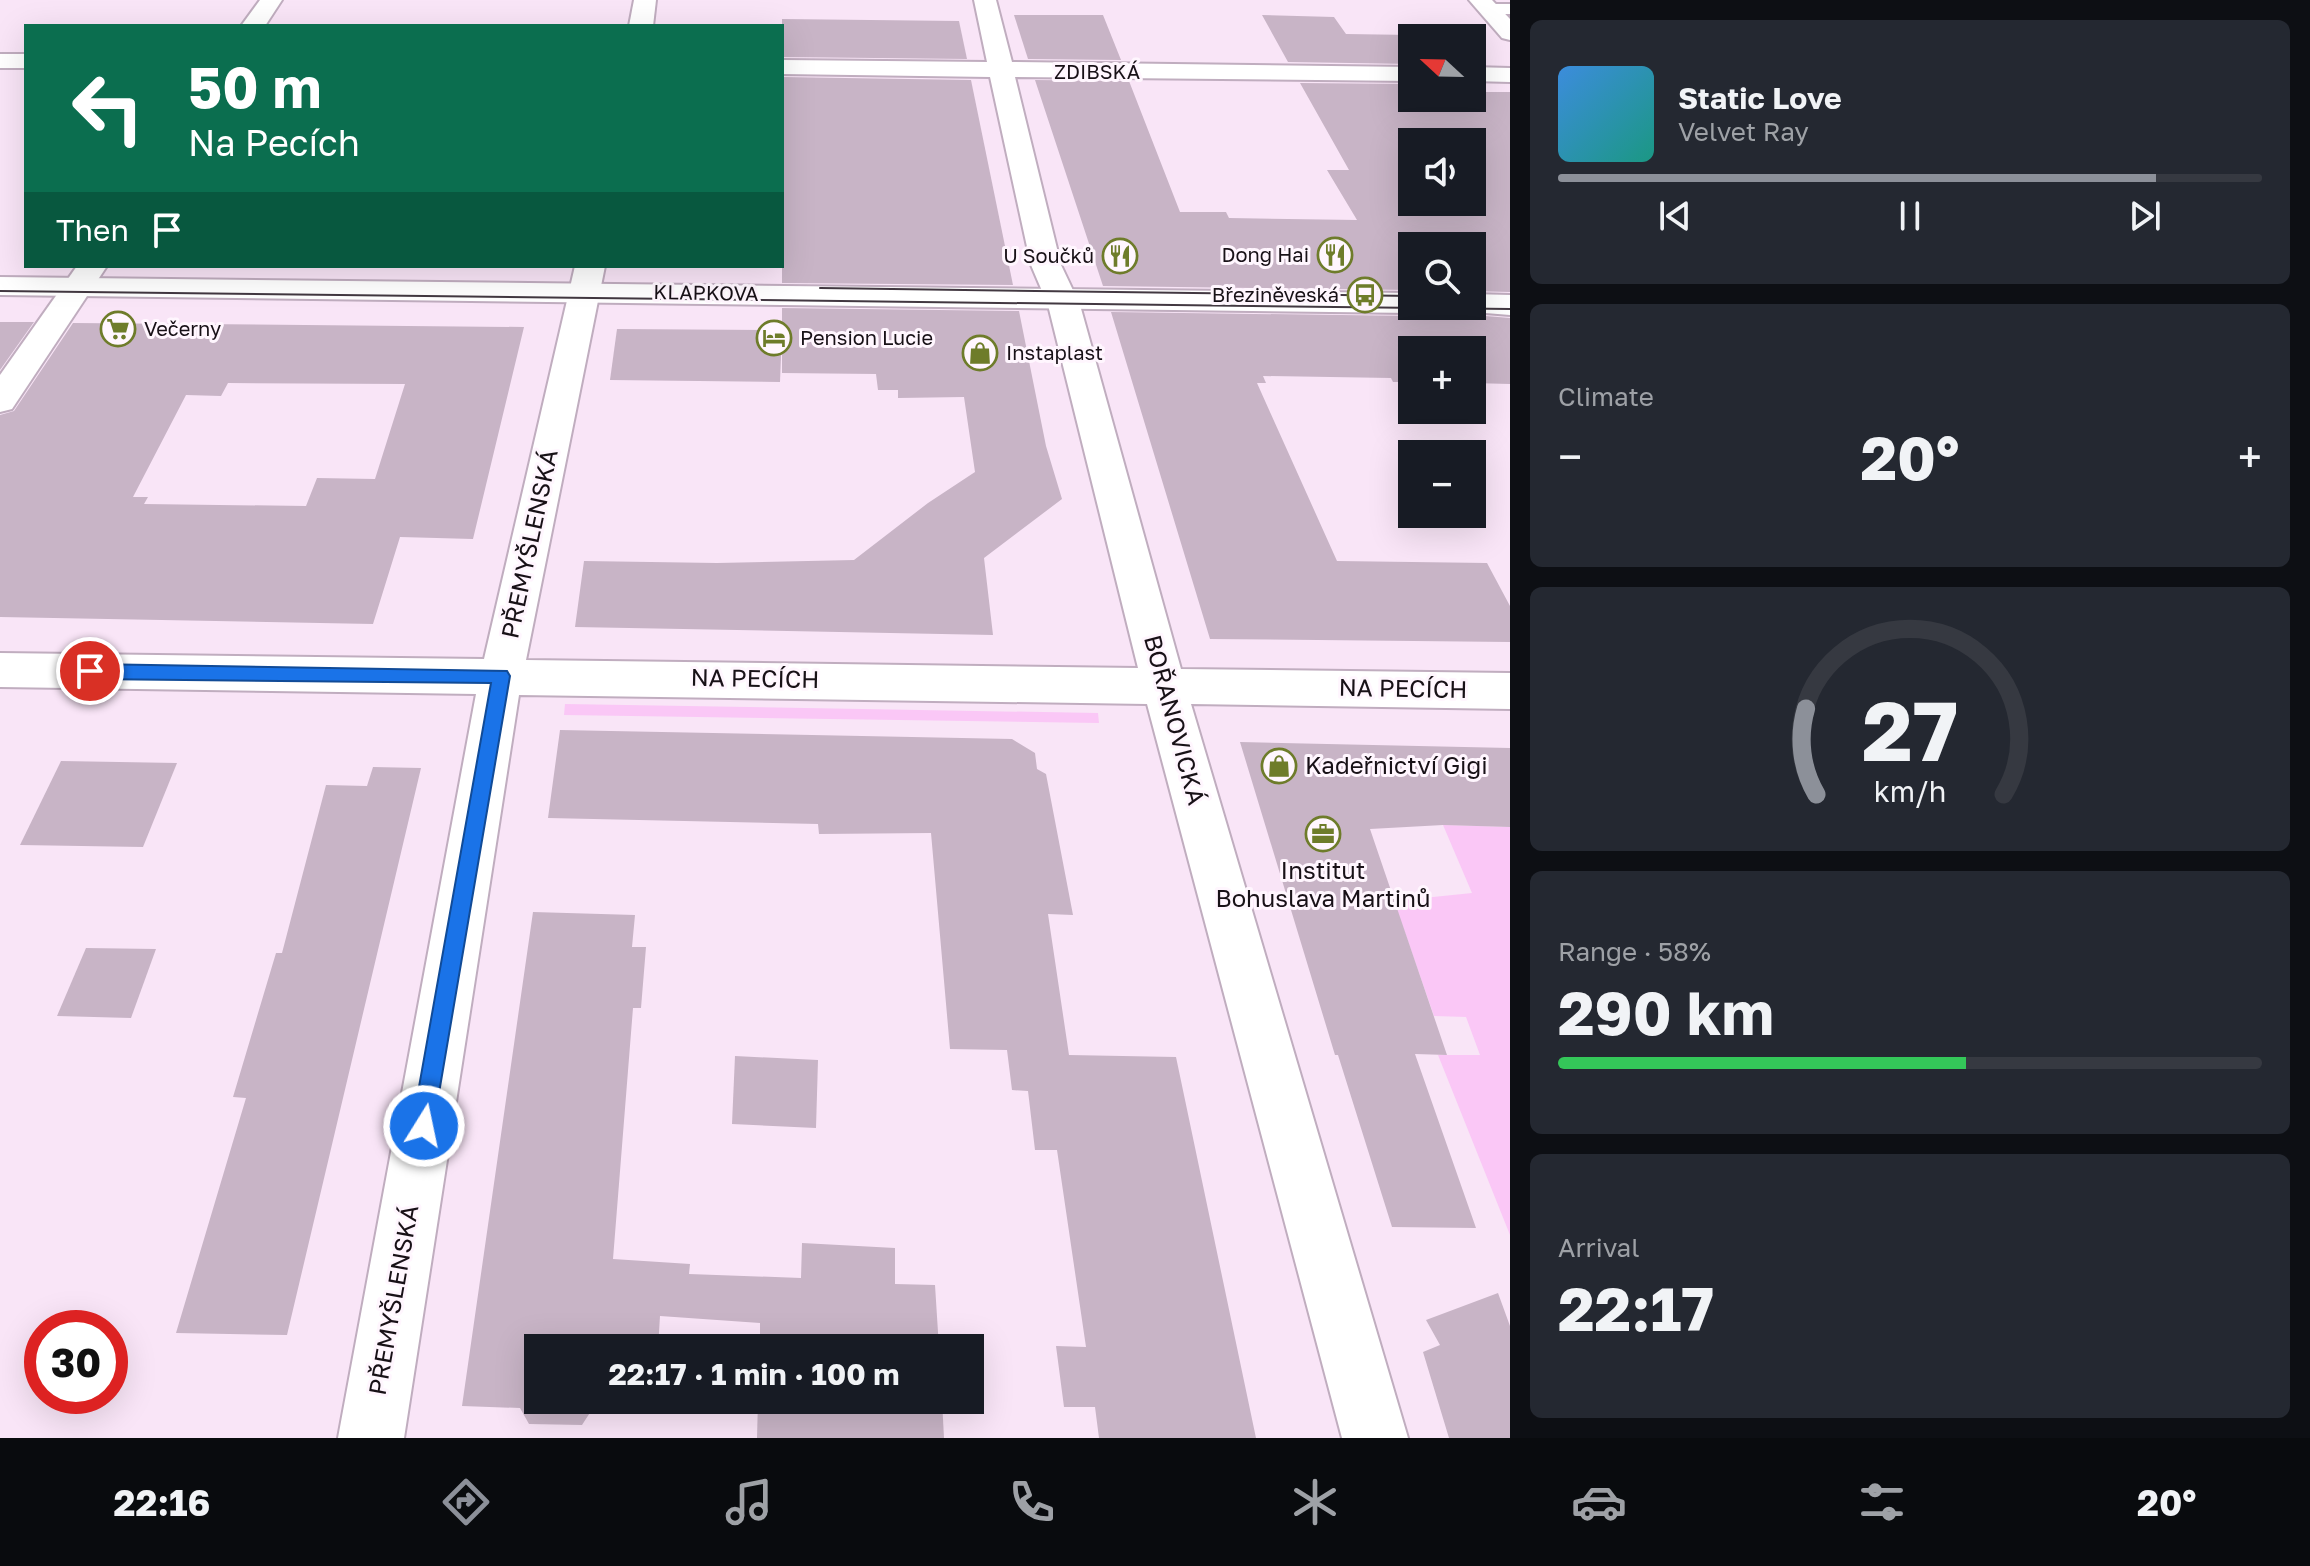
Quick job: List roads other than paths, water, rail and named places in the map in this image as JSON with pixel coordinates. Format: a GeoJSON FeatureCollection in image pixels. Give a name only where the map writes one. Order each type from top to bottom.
{"type":"FeatureCollection","features":[{"type":"Feature","properties":{"kind":"street"},"geometry":{"type":"LineString","coordinates":[[254,24],[271,0]]}},
{"type":"Feature","properties":{"kind":"street"},"geometry":{"type":"LineString","coordinates":[[641,24],[645,0]]}},
{"type":"Feature","properties":{"kind":"street","name":"BOŘANOVICKÁ"},"geometry":{"type":"LineString","coordinates":[[985,0],[1046,265],[1061,297],[1164,685],[1375,1438]]}},
{"type":"Feature","properties":{"kind":"street"},"geometry":{"type":"LineString","coordinates":[[1493,6],[1510,33]]}},
{"type":"Feature","properties":{"kind":"street"},"geometry":{"type":"LineString","coordinates":[[0,61],[24,61]]}},
{"type":"Feature","properties":{"kind":"street","name":"ZDIBSKÁ"},"geometry":{"type":"LineString","coordinates":[[784,67],[1398,74]]}},
{"type":"Feature","properties":{"kind":"street"},"geometry":{"type":"LineString","coordinates":[[1486,74],[1510,75]]}},
{"type":"Feature","properties":{"kind":"street"},"geometry":{"type":"LineString","coordinates":[[0,401],[85,276]]}},
{"type":"Feature","properties":{"kind":"street","name":"KLAPKOVA"},"geometry":{"type":"LineString","coordinates":[[0,286],[85,276],[586,279],[1061,297],[1398,303]]}},
{"type":"Feature","properties":{"kind":"street","name":"PŘEMYŠLENSKÁ"},"geometry":{"type":"LineString","coordinates":[[371,1438],[501,676],[586,279]]}},
{"type":"Feature","properties":{"kind":"street"},"geometry":{"type":"LineString","coordinates":[[1486,304],[1510,305]]}},
{"type":"Feature","properties":{"kind":"street","name":"NA PECÍCH"},"geometry":{"type":"LineString","coordinates":[[0,670],[1510,691]]}},
{"type":"Feature","properties":{"kind":"tram line"},"geometry":{"type":"LineString","coordinates":[[820,288],[1398,296]]}},
{"type":"Feature","properties":{"kind":"tram line"},"geometry":{"type":"LineString","coordinates":[[0,291],[1510,309]]}},
{"type":"Feature","properties":{"kind":"place","name":"Dong Hai"},"geometry":{"type":"Point","coordinates":[1335,255]}},
{"type":"Feature","properties":{"kind":"place","name":"U Součků"},"geometry":{"type":"Point","coordinates":[1120,256]}},
{"type":"Feature","properties":{"kind":"place","name":"Březiněveská"},"geometry":{"type":"Point","coordinates":[1365,295]}},
{"type":"Feature","properties":{"kind":"place","name":"Večerny"},"geometry":{"type":"Point","coordinates":[118,329]}},
{"type":"Feature","properties":{"kind":"place","name":"Pension Lucie"},"geometry":{"type":"Point","coordinates":[774,338]}},
{"type":"Feature","properties":{"kind":"place","name":"Instaplast"},"geometry":{"type":"Point","coordinates":[980,353]}},
{"type":"Feature","properties":{"kind":"place","name":"Kadeřnictví Gigi"},"geometry":{"type":"Point","coordinates":[1279,766]}},
{"type":"Feature","properties":{"kind":"place","name":"Institut Bohuslava Martinů"},"geometry":{"type":"Point","coordinates":[1323,834]}}]}
